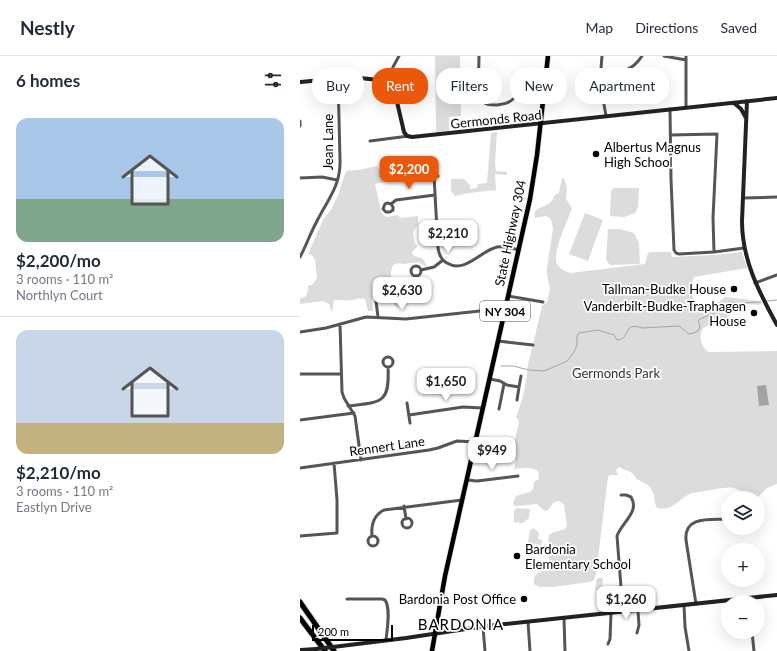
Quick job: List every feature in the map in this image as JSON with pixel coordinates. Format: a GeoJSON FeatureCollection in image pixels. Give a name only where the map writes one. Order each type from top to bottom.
{"type":"FeatureCollection","features":[{"type":"Feature","properties":{"kind":"highway"},"geometry":{"type":"LineString","coordinates":[[300,602],[334,651]]}},
{"type":"Feature","properties":{"kind":"highway"},"geometry":{"type":"LineString","coordinates":[[300,618],[325,651]]}},
{"type":"Feature","properties":{"kind":"main road","name":"NY 304"},"geometry":{"type":"LineString","coordinates":[[540,124],[548,56]]}},
{"type":"Feature","properties":{"kind":"main road","name":"State Highway 304"},"geometry":{"type":"LineString","coordinates":[[432,651],[444,578],[519,250],[532,185],[540,124]]}},
{"type":"Feature","properties":{"kind":"street"},"geometry":{"type":"LineString","coordinates":[[393,68],[399,56]]}},
{"type":"Feature","properties":{"kind":"street"},"geometry":{"type":"LineString","coordinates":[[479,56],[480,94],[482,101],[486,104],[494,105],[506,104],[510,101]]}},
{"type":"Feature","properties":{"kind":"street"},"geometry":{"type":"LineString","coordinates":[[601,68],[602,56]]}},
{"type":"Feature","properties":{"kind":"street"},"geometry":{"type":"LineString","coordinates":[[632,68],[642,56]]}},
{"type":"Feature","properties":{"kind":"street"},"geometry":{"type":"LineString","coordinates":[[664,56],[686,60]]}},
{"type":"Feature","properties":{"kind":"street"},"geometry":{"type":"LineString","coordinates":[[686,56],[686,107]]}},
{"type":"Feature","properties":{"kind":"street"},"geometry":{"type":"LineString","coordinates":[[300,82],[312,81]]}},
{"type":"Feature","properties":{"kind":"street","name":"Germonds Road"},"geometry":{"type":"LineString","coordinates":[[409,136],[443,135],[777,98]]}},
{"type":"Feature","properties":{"kind":"street"},"geometry":{"type":"LineString","coordinates":[[747,101],[742,224],[744,248],[755,283],[777,324]]}},
{"type":"Feature","properties":{"kind":"street"},"geometry":{"type":"LineString","coordinates":[[732,103],[736,104],[741,109],[746,121]]}},
{"type":"Feature","properties":{"kind":"street","name":"Jean Lane"},"geometry":{"type":"LineString","coordinates":[[300,257],[316,222],[331,198],[337,180],[340,163],[339,104]]}},
{"type":"Feature","properties":{"kind":"street"},"geometry":{"type":"LineString","coordinates":[[397,104],[403,130],[409,136]]}},
{"type":"Feature","properties":{"kind":"street"},"geometry":{"type":"LineString","coordinates":[[604,104],[606,116]]}},
{"type":"Feature","properties":{"kind":"street"},"geometry":{"type":"LineString","coordinates":[[670,109],[673,248],[675,252],[678,254],[714,252],[744,248]]}},
{"type":"Feature","properties":{"kind":"street"},"geometry":{"type":"LineString","coordinates":[[670,135],[717,134],[713,218],[714,252]]}},
{"type":"Feature","properties":{"kind":"street"},"geometry":{"type":"LineString","coordinates":[[370,141],[409,136]]}},
{"type":"Feature","properties":{"kind":"street"},"geometry":{"type":"LineString","coordinates":[[430,176],[438,176]]}},
{"type":"Feature","properties":{"kind":"street"},"geometry":{"type":"LineString","coordinates":[[434,176],[438,248],[439,254],[443,260],[452,265],[460,266],[496,248],[504,247],[519,250]]}},
{"type":"Feature","properties":{"kind":"street"},"geometry":{"type":"LineString","coordinates":[[300,178],[324,177],[337,180]]}},
{"type":"Feature","properties":{"kind":"street"},"geometry":{"type":"LineString","coordinates":[[391,204],[400,199],[435,195]]}},
{"type":"Feature","properties":{"kind":"street"},"geometry":{"type":"LineString","coordinates":[[743,198],[777,197]]}},
{"type":"Feature","properties":{"kind":"street"},"geometry":{"type":"LineString","coordinates":[[421,270],[434,267],[443,260]]}},
{"type":"Feature","properties":{"kind":"street"},"geometry":{"type":"LineString","coordinates":[[755,283],[777,275]]}},
{"type":"Feature","properties":{"kind":"street"},"geometry":{"type":"LineString","coordinates":[[508,296],[542,302]]}},
{"type":"Feature","properties":{"kind":"street"},"geometry":{"type":"LineString","coordinates":[[376,301],[378,317]]}},
{"type":"Feature","properties":{"kind":"street"},"geometry":{"type":"LineString","coordinates":[[300,332],[324,329],[363,318],[378,317],[409,319],[488,310],[505,312]]}},
{"type":"Feature","properties":{"kind":"street"},"geometry":{"type":"LineString","coordinates":[[340,324],[342,392],[348,406],[354,413],[361,460]]}},
{"type":"Feature","properties":{"kind":"street"},"geometry":{"type":"LineString","coordinates":[[498,341],[533,345]]}},
{"type":"Feature","properties":{"kind":"street"},"geometry":{"type":"LineString","coordinates":[[348,406],[377,402],[382,399],[388,386],[388,367]]}},
{"type":"Feature","properties":{"kind":"street"},"geometry":{"type":"LineString","coordinates":[[300,374],[341,374]]}},
{"type":"Feature","properties":{"kind":"street"},"geometry":{"type":"LineString","coordinates":[[517,400],[521,376]]}},
{"type":"Feature","properties":{"kind":"street"},"geometry":{"type":"LineString","coordinates":[[490,379],[519,387]]}},
{"type":"Feature","properties":{"kind":"street"},"geometry":{"type":"LineString","coordinates":[[499,409],[504,384]]}},
{"type":"Feature","properties":{"kind":"street"},"geometry":{"type":"LineString","coordinates":[[407,403],[410,423]]}},
{"type":"Feature","properties":{"kind":"street"},"geometry":{"type":"LineString","coordinates":[[409,415],[463,407],[483,408]]}},
{"type":"Feature","properties":{"kind":"street"},"geometry":{"type":"LineString","coordinates":[[300,420],[354,413]]}},
{"type":"Feature","properties":{"kind":"street","name":"Rennert Lane"},"geometry":{"type":"LineString","coordinates":[[300,468],[438,448],[457,441],[475,442]]}},
{"type":"Feature","properties":{"kind":"street"},"geometry":{"type":"LineString","coordinates":[[300,536],[337,533],[337,500],[334,464]]}},
{"type":"Feature","properties":{"kind":"street"},"geometry":{"type":"LineString","coordinates":[[467,480],[518,476]]}},
{"type":"Feature","properties":{"kind":"street"},"geometry":{"type":"LineString","coordinates":[[620,612],[621,587],[617,538],[619,531],[632,514],[634,506],[629,496],[621,495]]}},
{"type":"Feature","properties":{"kind":"street"},"geometry":{"type":"LineString","coordinates":[[372,536],[372,524],[378,514],[387,509],[462,500]]}},
{"type":"Feature","properties":{"kind":"street"},"geometry":{"type":"LineString","coordinates":[[404,506],[406,519]]}},
{"type":"Feature","properties":{"kind":"street"},"geometry":{"type":"LineString","coordinates":[[696,604],[686,537],[687,530],[692,523],[698,520],[721,519]]}},
{"type":"Feature","properties":{"kind":"street"},"geometry":{"type":"LineString","coordinates":[[765,597],[777,594]]}},
{"type":"Feature","properties":{"kind":"street"},"geometry":{"type":"LineString","coordinates":[[347,599],[385,600],[388,611],[386,640]]}},
{"type":"Feature","properties":{"kind":"street"},"geometry":{"type":"LineString","coordinates":[[300,650],[483,627],[721,602]]}},
{"type":"Feature","properties":{"kind":"street"},"geometry":{"type":"LineString","coordinates":[[684,605],[685,627],[689,651]]}},
{"type":"Feature","properties":{"kind":"street"},"geometry":{"type":"LineString","coordinates":[[637,633],[639,625],[638,610]]}},
{"type":"Feature","properties":{"kind":"street"},"geometry":{"type":"LineString","coordinates":[[608,644],[610,638],[611,613]]}},
{"type":"Feature","properties":{"kind":"street"},"geometry":{"type":"LineString","coordinates":[[564,618],[565,651]]}},
{"type":"Feature","properties":{"kind":"street"},"geometry":{"type":"LineString","coordinates":[[528,622],[530,651]]}},
{"type":"Feature","properties":{"kind":"street"},"geometry":{"type":"LineString","coordinates":[[483,627],[484,651]]}},
{"type":"Feature","properties":{"kind":"street"},"geometry":{"type":"LineString","coordinates":[[753,639],[754,651]]}},
{"type":"Feature","properties":{"kind":"green space"},"geometry":{"type":"Polygon","coordinates":[[[435,56],[460,56],[460,68],[436,68],[436,104],[461,104],[461,116],[449,117],[449,131],[436,132],[435,56]]]}},
{"type":"Feature","properties":{"kind":"green space"},"geometry":{"type":"Polygon","coordinates":[[[497,132],[496,171],[507,172],[507,175],[495,174],[496,190],[455,196],[451,191],[451,179],[464,179],[470,185],[470,189],[477,188],[478,184],[487,183],[491,133],[497,132]]]}},
{"type":"Feature","properties":{"kind":"green space"},"geometry":{"type":"Polygon","coordinates":[[[377,166],[384,177],[385,182],[375,184],[383,215],[388,217],[397,215],[401,218],[418,216],[418,225],[413,232],[415,244],[418,246],[412,252],[414,256],[422,258],[428,267],[418,262],[403,264],[398,263],[393,265],[391,277],[403,288],[406,286],[410,293],[397,295],[398,309],[392,302],[393,298],[388,296],[380,296],[372,299],[373,311],[368,311],[365,299],[334,300],[332,313],[329,304],[323,301],[300,304],[300,299],[306,296],[308,286],[313,284],[317,278],[315,260],[312,255],[308,254],[323,220],[332,208],[338,195],[346,171],[377,166]]]}},
{"type":"Feature","properties":{"kind":"green space","name":"Germonds Park"},"geometry":{"type":"Polygon","coordinates":[[[562,178],[564,178],[567,188],[566,199],[572,208],[558,245],[556,259],[558,266],[570,273],[645,264],[648,253],[652,252],[671,252],[672,257],[742,252],[747,268],[694,277],[692,294],[694,303],[698,310],[709,310],[725,297],[760,301],[761,303],[759,305],[749,304],[737,306],[732,309],[729,316],[720,323],[703,328],[701,338],[702,344],[708,352],[777,351],[777,484],[767,488],[764,491],[739,491],[734,488],[720,488],[692,493],[672,506],[663,509],[657,508],[654,495],[649,486],[636,479],[632,473],[619,467],[616,470],[618,475],[610,475],[608,477],[594,580],[590,582],[553,587],[539,587],[534,584],[534,578],[537,573],[543,571],[548,563],[549,535],[565,529],[567,526],[564,505],[558,501],[553,503],[548,510],[545,511],[537,504],[515,506],[513,503],[516,496],[530,492],[533,489],[534,482],[539,479],[538,471],[529,468],[514,469],[516,459],[513,456],[496,460],[477,461],[478,453],[515,446],[519,421],[516,417],[524,392],[528,362],[542,306],[547,302],[550,288],[547,268],[553,229],[551,219],[546,216],[535,218],[535,214],[538,209],[549,203],[554,196],[559,193],[562,178]]]}},
{"type":"Feature","properties":{"kind":"green space"},"geometry":{"type":"Polygon","coordinates":[[[614,188],[639,188],[638,207],[635,213],[624,217],[610,216],[611,191],[614,188]]]}},
{"type":"Feature","properties":{"kind":"green space"},"geometry":{"type":"Polygon","coordinates":[[[585,213],[603,220],[588,261],[569,254],[585,213]]]}},
{"type":"Feature","properties":{"kind":"green space"},"geometry":{"type":"Polygon","coordinates":[[[608,229],[620,229],[634,233],[639,243],[640,264],[610,265],[606,260],[608,229]]]}},
{"type":"Feature","properties":{"kind":"green space"},"geometry":{"type":"Polygon","coordinates":[[[516,508],[530,509],[529,518],[523,523],[514,522],[514,511],[516,508]]]}},
{"type":"Feature","properties":{"kind":"green space"},"geometry":{"type":"Polygon","coordinates":[[[534,528],[539,533],[538,539],[542,540],[541,545],[533,544],[530,555],[526,554],[530,530],[534,528]]]}},
{"type":"Feature","properties":{"kind":"green space"},"geometry":{"type":"Polygon","coordinates":[[[597,578],[603,578],[602,591],[595,590],[597,578]]]}},
{"type":"Feature","properties":{"kind":"shaded area"},"geometry":{"type":"Polygon","coordinates":[[[766,385],[769,405],[759,406],[757,386],[766,385]]]}},
{"type":"Feature","properties":{"kind":"waterway"},"geometry":{"type":"LineString","coordinates":[[767,301],[777,300]]}},
{"type":"Feature","properties":{"kind":"waterway"},"geometry":{"type":"LineString","coordinates":[[501,366],[513,366],[529,370],[544,371],[567,361],[574,352],[579,333],[598,330],[614,335],[617,340],[624,337],[632,327],[642,328],[679,326],[689,334],[699,330],[700,325],[698,321],[700,319],[714,313],[729,302],[761,302]]}},
{"type":"Feature","properties":{"kind":"place","name":"Albertus Magnus High School"},"geometry":{"type":"Point","coordinates":[596,154]}},
{"type":"Feature","properties":{"kind":"place","name":"Tallman-Budke House"},"geometry":{"type":"Point","coordinates":[734,289]}},
{"type":"Feature","properties":{"kind":"place","name":"Vanderbilt-Budke-Traphagen House"},"geometry":{"type":"Point","coordinates":[754,313]}},
{"type":"Feature","properties":{"kind":"place","name":"Bardonia Elementary School"},"geometry":{"type":"Point","coordinates":[517,556]}},
{"type":"Feature","properties":{"kind":"place","name":"Bardonia Post Office"},"geometry":{"type":"Point","coordinates":[524,599]}},
{"type":"Feature","properties":{"kind":"district","name":"BARDONIA"},"geometry":{"type":"Point","coordinates":[461,624]}}]}
